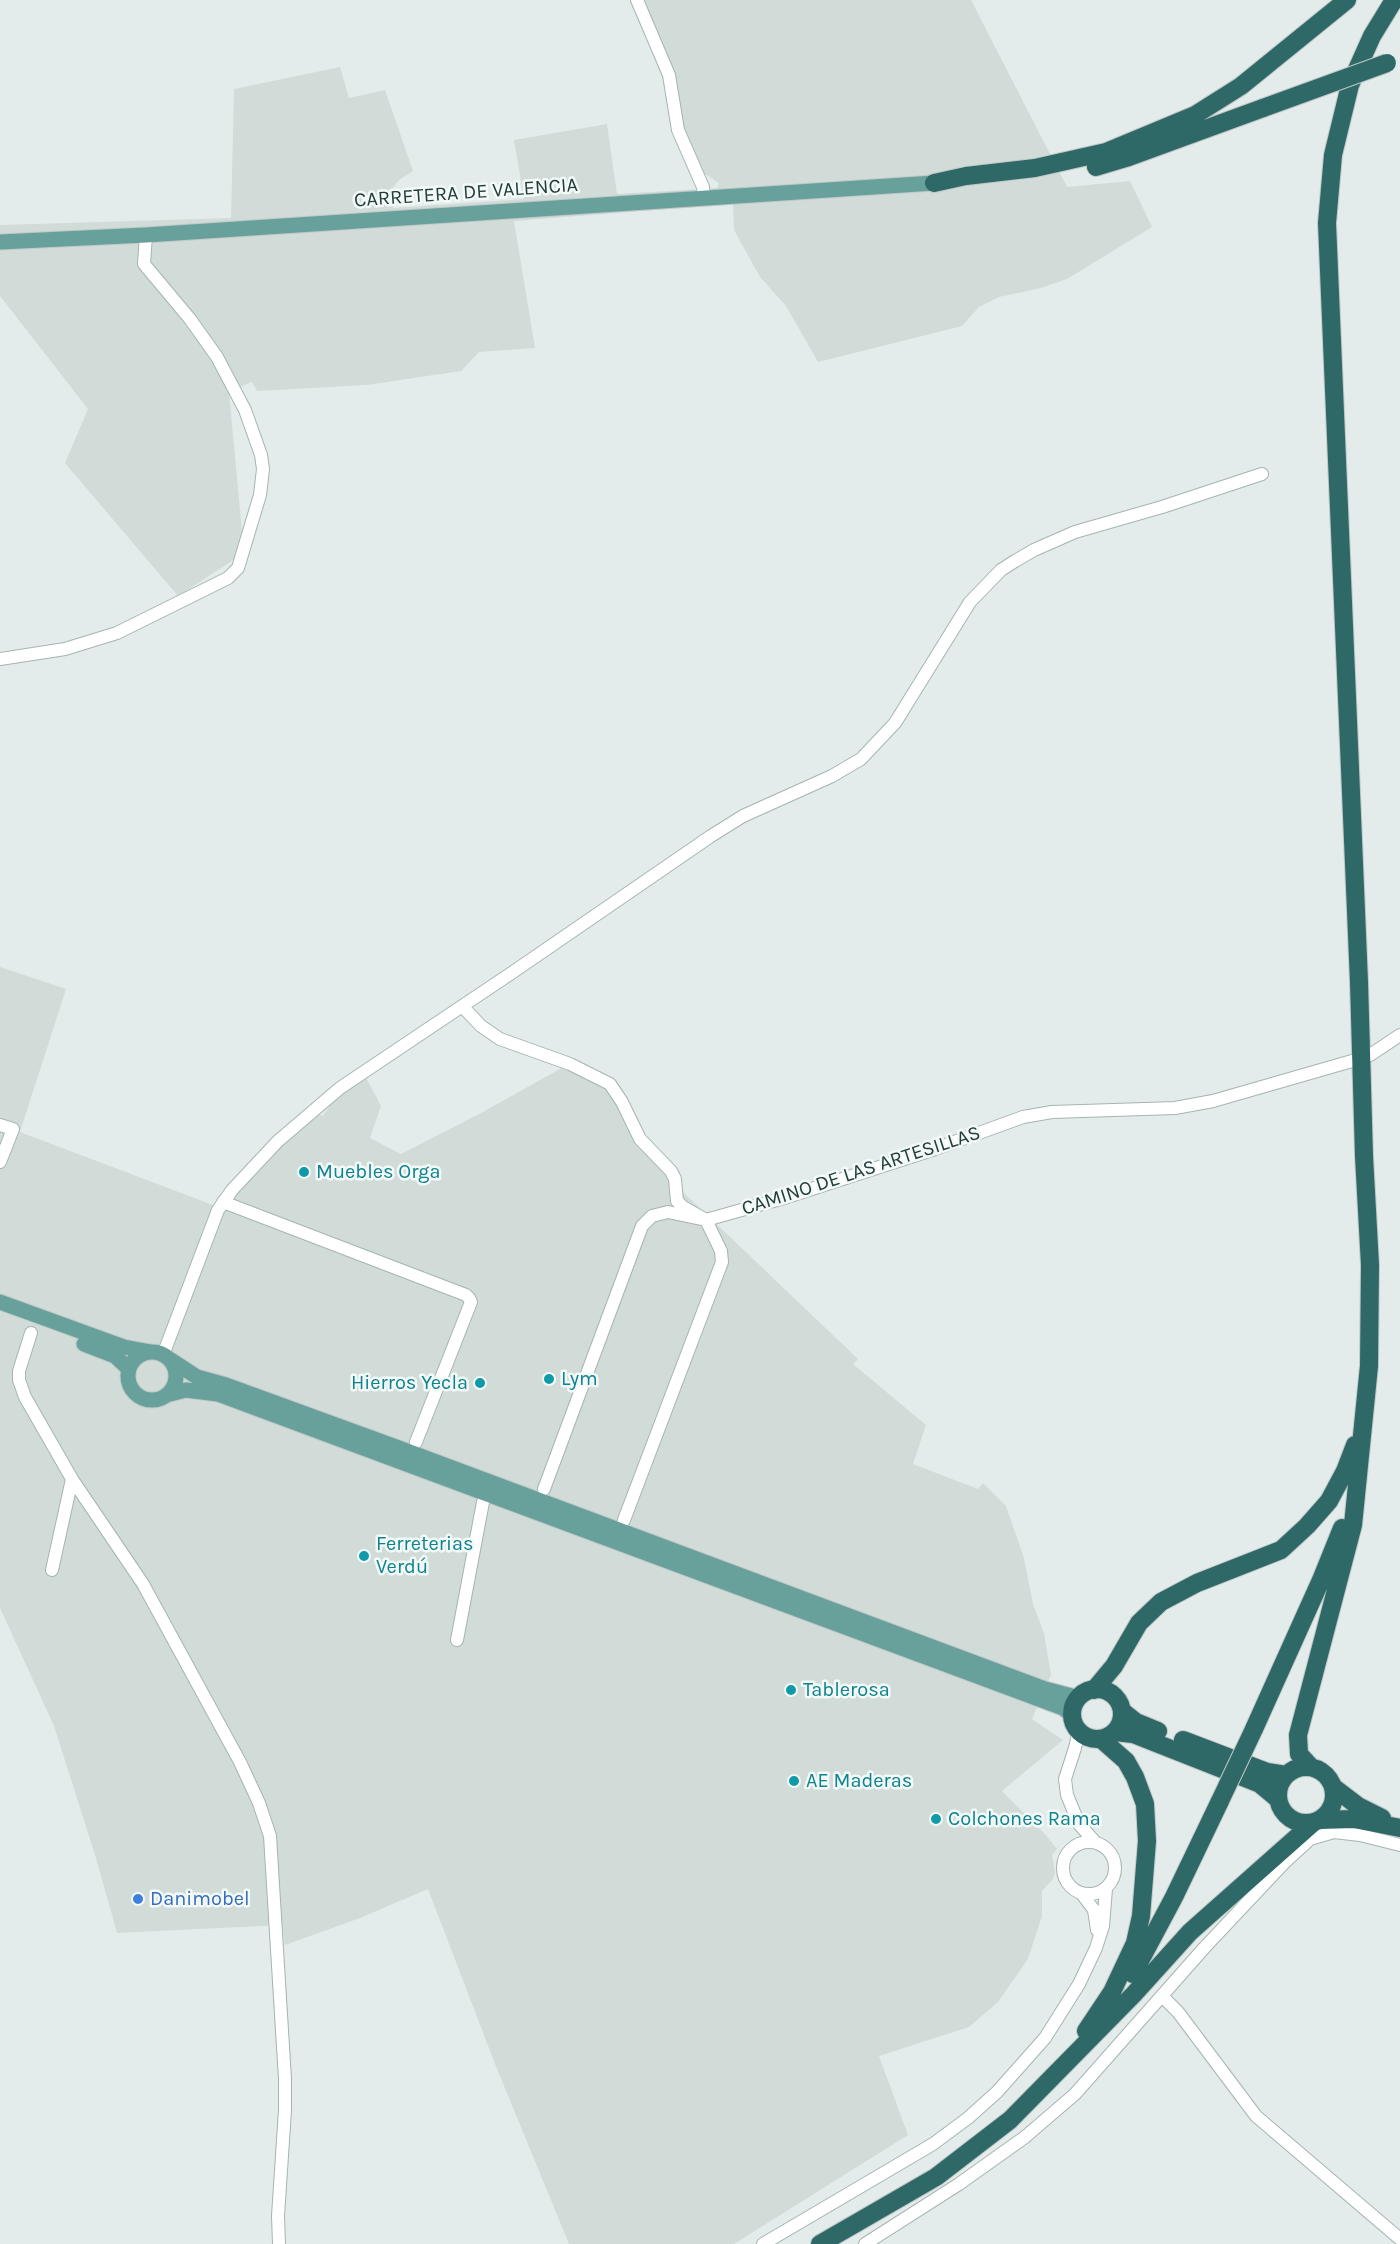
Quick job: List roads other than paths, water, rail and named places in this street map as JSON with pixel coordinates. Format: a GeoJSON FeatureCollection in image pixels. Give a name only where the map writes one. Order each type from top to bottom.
{"type":"FeatureCollection","features":[{"type":"Feature","properties":{"kind":"highway"},"geometry":{"type":"LineString","coordinates":[[934,183],[966,176],[1035,168],[1106,152],[1195,115],[1242,86],[1347,0]]}},
{"type":"Feature","properties":{"kind":"highway"},"geometry":{"type":"LineString","coordinates":[[1394,0],[1360,59],[1348,93],[1333,155],[1327,223],[1370,1265],[1369,1366],[1353,1525],[1298,1735],[1299,1754],[1311,1767],[1325,1774],[1333,1787],[1365,1810],[1400,1827]]}},
{"type":"Feature","properties":{"kind":"highway"},"geometry":{"type":"LineString","coordinates":[[934,183],[1025,181],[1076,173],[1126,158],[1393,61]]}},
{"type":"Feature","properties":{"kind":"highway"},"geometry":{"type":"LineString","coordinates":[[1056,2076],[1064,2060],[1112,1992],[1135,1943],[1142,1917],[1147,1841],[1145,1804],[1136,1777],[1126,1761],[1092,1731],[1075,1703],[1114,1666],[1139,1623],[1161,1602],[1197,1583],[1281,1550],[1307,1527],[1329,1501],[1346,1471],[1365,1418]]}},
{"type":"Feature","properties":{"kind":"highway"},"geometry":{"type":"LineString","coordinates":[[1092,2035],[1130,1978],[1161,1922],[1220,1802],[1321,1580],[1344,1523],[1360,1462]]}},
{"type":"Feature","properties":{"kind":"highway"},"geometry":{"type":"LineString","coordinates":[[1087,1694],[1102,1690],[1116,1697],[1122,1711],[1136,1722],[1267,1772],[1286,1775]]}},
{"type":"Feature","properties":{"kind":"highway"},"geometry":{"type":"LineString","coordinates":[[1092,1731],[1119,1726],[1122,1711]]}},
{"type":"Feature","properties":{"kind":"highway"},"geometry":{"type":"LineString","coordinates":[[1092,1731],[1134,1734],[1260,1784],[1278,1799]]}},
{"type":"Feature","properties":{"kind":"highway"},"geometry":{"type":"LineString","coordinates":[[1311,1767],[1294,1770],[1281,1782],[1278,1799],[1280,1807],[1291,1819],[1298,1822],[1354,1819],[1400,1827]]}},
{"type":"Feature","properties":{"kind":"highway"},"geometry":{"type":"LineString","coordinates":[[820,2244],[936,2177],[1010,2120],[1056,2076],[1190,1932],[1278,1852],[1325,1816],[1333,1803],[1333,1787]]}},
{"type":"Feature","properties":{"kind":"main road","name":"CARRETERA DE VALENCIA"},"geometry":{"type":"LineString","coordinates":[[0,242],[146,235],[934,183]]}},
{"type":"Feature","properties":{"kind":"main road"},"geometry":{"type":"LineString","coordinates":[[0,1302],[124,1347],[162,1356],[197,1377],[226,1385],[377,1440],[1045,1689],[1087,1694]]}},
{"type":"Feature","properties":{"kind":"main road"},"geometry":{"type":"LineString","coordinates":[[0,1312],[115,1356],[129,1370]]}},
{"type":"Feature","properties":{"kind":"main road"},"geometry":{"type":"LineString","coordinates":[[162,1356],[139,1356],[129,1370],[129,1385],[140,1398],[156,1401],[186,1390],[218,1394],[1063,1708],[1092,1731]]}},
{"type":"Feature","properties":{"kind":"main road"},"geometry":{"type":"LineString","coordinates":[[162,1356],[177,1374],[170,1394]]}},
{"type":"Feature","properties":{"kind":"street"},"geometry":{"type":"LineString","coordinates":[[637,0],[669,75],[678,130],[703,187],[704,198]]}},
{"type":"Feature","properties":{"kind":"street"},"geometry":{"type":"LineString","coordinates":[[0,659],[65,649],[117,633],[228,578],[238,568],[260,495],[261,455],[245,410],[217,357],[190,319],[144,264],[146,235]]}},
{"type":"Feature","properties":{"kind":"street"},"geometry":{"type":"LineString","coordinates":[[162,1356],[223,1202],[278,1141],[340,1088],[743,816],[850,767],[861,759],[895,723],[970,602],[994,577],[1015,561],[1075,532],[1162,507],[1262,474]]}},
{"type":"Feature","properties":{"kind":"street"},"geometry":{"type":"LineString","coordinates":[[462,1006],[480,1026],[492,1035],[570,1064],[610,1084],[622,1102],[640,1139],[675,1179],[676,1201],[683,1208],[706,1220],[721,1251],[722,1262],[624,1520]]}},
{"type":"Feature","properties":{"kind":"street"},"geometry":{"type":"LineString","coordinates":[[1370,1054],[1400,1035]]}},
{"type":"Feature","properties":{"kind":"street","name":"CAMINO DE LAS ARTESILLAS"},"geometry":{"type":"LineString","coordinates":[[706,1220],[795,1195],[1023,1117],[1052,1112],[1175,1108],[1213,1101],[1352,1061]]}},
{"type":"Feature","properties":{"kind":"street"},"geometry":{"type":"LineString","coordinates":[[0,1125],[14,1129],[0,1162]]}},
{"type":"Feature","properties":{"kind":"street"},"geometry":{"type":"LineString","coordinates":[[223,1202],[469,1298],[471,1302],[416,1442]]}},
{"type":"Feature","properties":{"kind":"street"},"geometry":{"type":"LineString","coordinates":[[544,1489],[642,1226],[652,1215],[668,1212],[706,1220]]}},
{"type":"Feature","properties":{"kind":"street"},"geometry":{"type":"LineString","coordinates":[[31,1333],[20,1363],[19,1380],[25,1397],[42,1431],[72,1479],[142,1584],[240,1762],[259,1803],[270,1836],[285,2079],[279,2244]]}},
{"type":"Feature","properties":{"kind":"street"},"geometry":{"type":"LineString","coordinates":[[52,1570],[72,1479]]}},
{"type":"Feature","properties":{"kind":"street"},"geometry":{"type":"LineString","coordinates":[[457,1640],[483,1502]]}},
{"type":"Feature","properties":{"kind":"street"},"geometry":{"type":"LineString","coordinates":[[1082,1894],[1099,1893],[1106,1889],[1115,1875],[1114,1858],[1110,1851],[1083,1831],[1067,1794],[1065,1779],[1071,1759],[1092,1731]]}},
{"type":"Feature","properties":{"kind":"street"},"geometry":{"type":"LineString","coordinates":[[1073,1812],[1073,1833],[1063,1865],[1070,1887],[1089,1901],[1096,1916],[1096,1948]]}},
{"type":"Feature","properties":{"kind":"street"},"geometry":{"type":"LineString","coordinates":[[865,2244],[959,2184],[1025,2137],[1075,2094],[1205,1947],[1286,1861],[1310,1839],[1334,1832],[1360,1835],[1400,1845]]}},
{"type":"Feature","properties":{"kind":"street"},"geometry":{"type":"LineString","coordinates":[[1068,1853],[1080,1844],[1095,1842]]}},
{"type":"Feature","properties":{"kind":"street"},"geometry":{"type":"LineString","coordinates":[[763,2244],[909,2159],[968,2118],[997,2092],[1045,2038],[1068,2003],[1096,1948],[1103,1926],[1106,1889]]}},
{"type":"Feature","properties":{"kind":"street"},"geometry":{"type":"LineString","coordinates":[[1162,1996],[1178,2012],[1256,2116],[1400,2239]]}},
{"type":"Feature","properties":{"kind":"place","name":"Muebles Orga"},"geometry":{"type":"Point","coordinates":[304,1172]}},
{"type":"Feature","properties":{"kind":"place","name":"Lym"},"geometry":{"type":"Point","coordinates":[549,1379]}},
{"type":"Feature","properties":{"kind":"place","name":"Hierros Yecla"},"geometry":{"type":"Point","coordinates":[480,1383]}},
{"type":"Feature","properties":{"kind":"place","name":"Ferreterias Verdú"},"geometry":{"type":"Point","coordinates":[364,1556]}},
{"type":"Feature","properties":{"kind":"place","name":"Tablerosa"},"geometry":{"type":"Point","coordinates":[791,1690]}},
{"type":"Feature","properties":{"kind":"place","name":"AE Maderas"},"geometry":{"type":"Point","coordinates":[794,1781]}},
{"type":"Feature","properties":{"kind":"place","name":"Colchones Rama"},"geometry":{"type":"Point","coordinates":[936,1819]}},
{"type":"Feature","properties":{"kind":"place","name":"Danimobel"},"geometry":{"type":"Point","coordinates":[138,1899]}}]}
